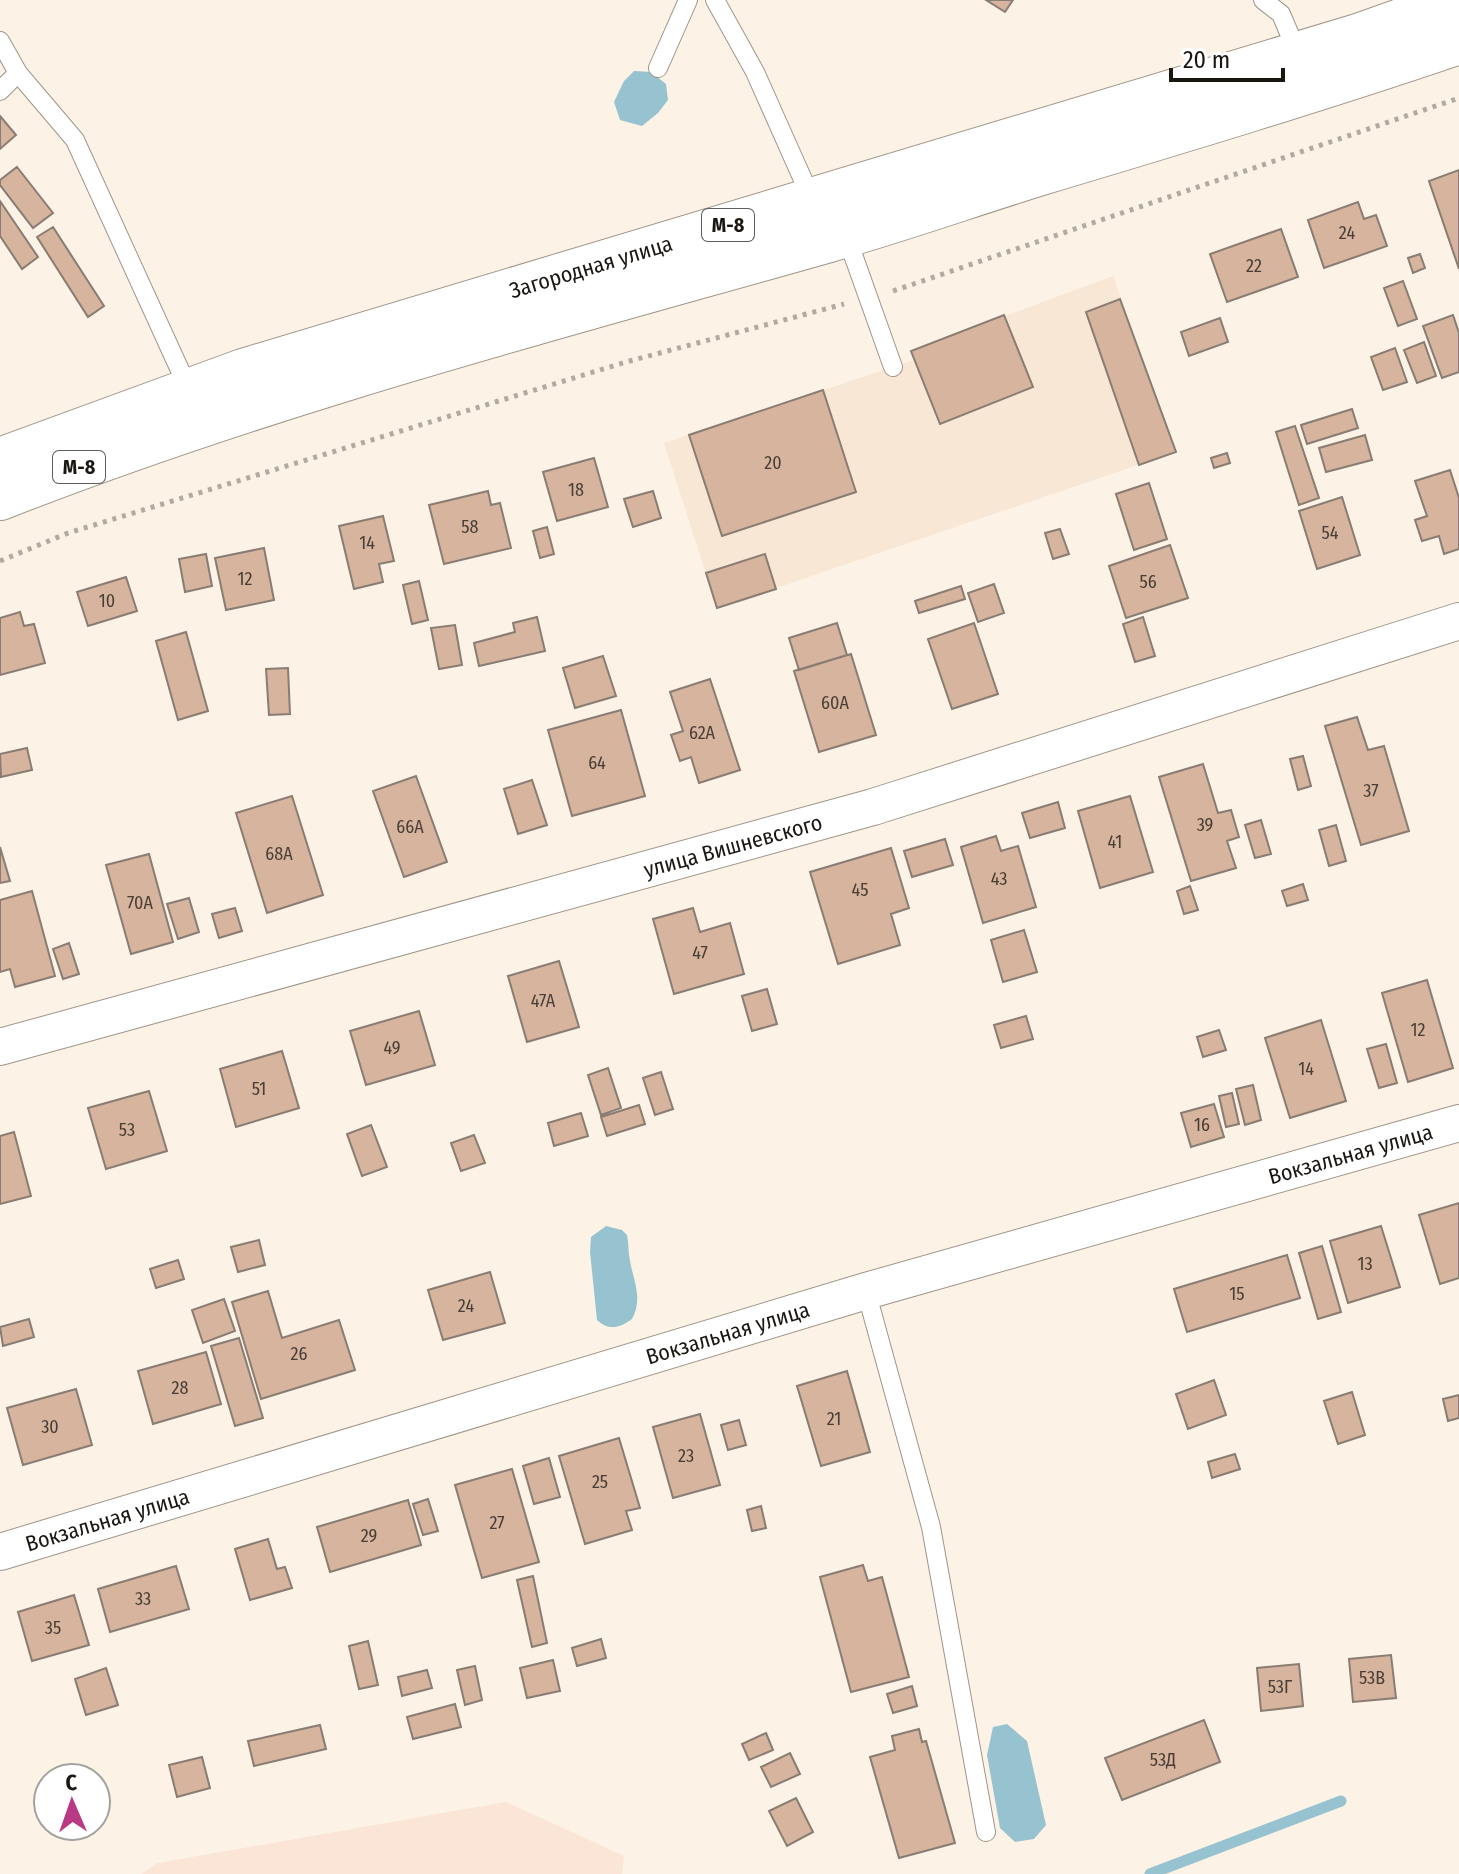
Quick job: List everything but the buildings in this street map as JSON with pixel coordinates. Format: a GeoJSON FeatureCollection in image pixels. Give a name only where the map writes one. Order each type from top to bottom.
{"type":"FeatureCollection","features":[{"type":"Feature","properties":{"kind":"highway","name":"Загородная улица"},"geometry":{"type":"LineString","coordinates":[[0,460],[243,371],[1298,54],[1459,0]]}},
{"type":"Feature","properties":{"kind":"highway","name":"Загородная улица"},"geometry":{"type":"LineString","coordinates":[[0,498],[159,438],[256,407],[846,235],[1459,42]]}},
{"type":"Feature","properties":{"kind":"street","name":"улица Вишневского"},"geometry":{"type":"LineString","coordinates":[[0,1047],[873,807],[1459,621]]}},
{"type":"Feature","properties":{"kind":"street","name":"Вокзальная улица"},"geometry":{"type":"LineString","coordinates":[[0,1552],[866,1291],[1459,1123]]}},
{"type":"Feature","properties":{"kind":"lane"},"geometry":{"type":"LineString","coordinates":[[658,68],[688,0]]}},
{"type":"Feature","properties":{"kind":"lane"},"geometry":{"type":"LineString","coordinates":[[715,0],[755,72],[812,200]]}},
{"type":"Feature","properties":{"kind":"lane"},"geometry":{"type":"LineString","coordinates":[[1263,0],[1281,14],[1298,54]]}},
{"type":"Feature","properties":{"kind":"lane"},"geometry":{"type":"LineString","coordinates":[[0,41],[18,73],[75,140],[189,390]]}},
{"type":"Feature","properties":{"kind":"lane"},"geometry":{"type":"LineString","coordinates":[[0,91],[18,73]]}},
{"type":"Feature","properties":{"kind":"lane"},"geometry":{"type":"LineString","coordinates":[[846,235],[893,367]]}},
{"type":"Feature","properties":{"kind":"lane"},"geometry":{"type":"LineString","coordinates":[[866,1291],[931,1527],[986,1832]]}},
{"type":"Feature","properties":{"kind":"path"},"geometry":{"type":"LineString","coordinates":[[0,561],[68,533],[626,362],[868,298],[1459,98]]}},
{"type":"Feature","properties":{"kind":"shaded area"},"geometry":{"type":"Polygon","coordinates":[[[1113,276],[1176,452],[717,608],[664,443],[914,360],[911,351],[1113,276]]]}},
{"type":"Feature","properties":{"kind":"shaded area"},"geometry":{"type":"Polygon","coordinates":[[[506,1802],[624,1856],[622,1874],[141,1874],[158,1863],[506,1802]]]}},
{"type":"Feature","properties":{"kind":"water"},"geometry":{"type":"Polygon","coordinates":[[[634,71],[651,72],[666,84],[668,100],[642,126],[620,120],[614,102],[624,81],[634,71]]]}},
{"type":"Feature","properties":{"kind":"water"},"geometry":{"type":"Polygon","coordinates":[[[606,1226],[622,1230],[627,1235],[637,1297],[632,1319],[614,1327],[597,1320],[590,1252],[591,1237],[606,1226]]]}},
{"type":"Feature","properties":{"kind":"water"},"geometry":{"type":"Polygon","coordinates":[[[1007,1724],[1027,1741],[1046,1825],[1034,1839],[1015,1842],[1000,1828],[987,1755],[993,1727],[1007,1724]]]}},
{"type":"Feature","properties":{"kind":"waterway"},"geometry":{"type":"LineString","coordinates":[[1150,1874],[1341,1801]]}}]}
